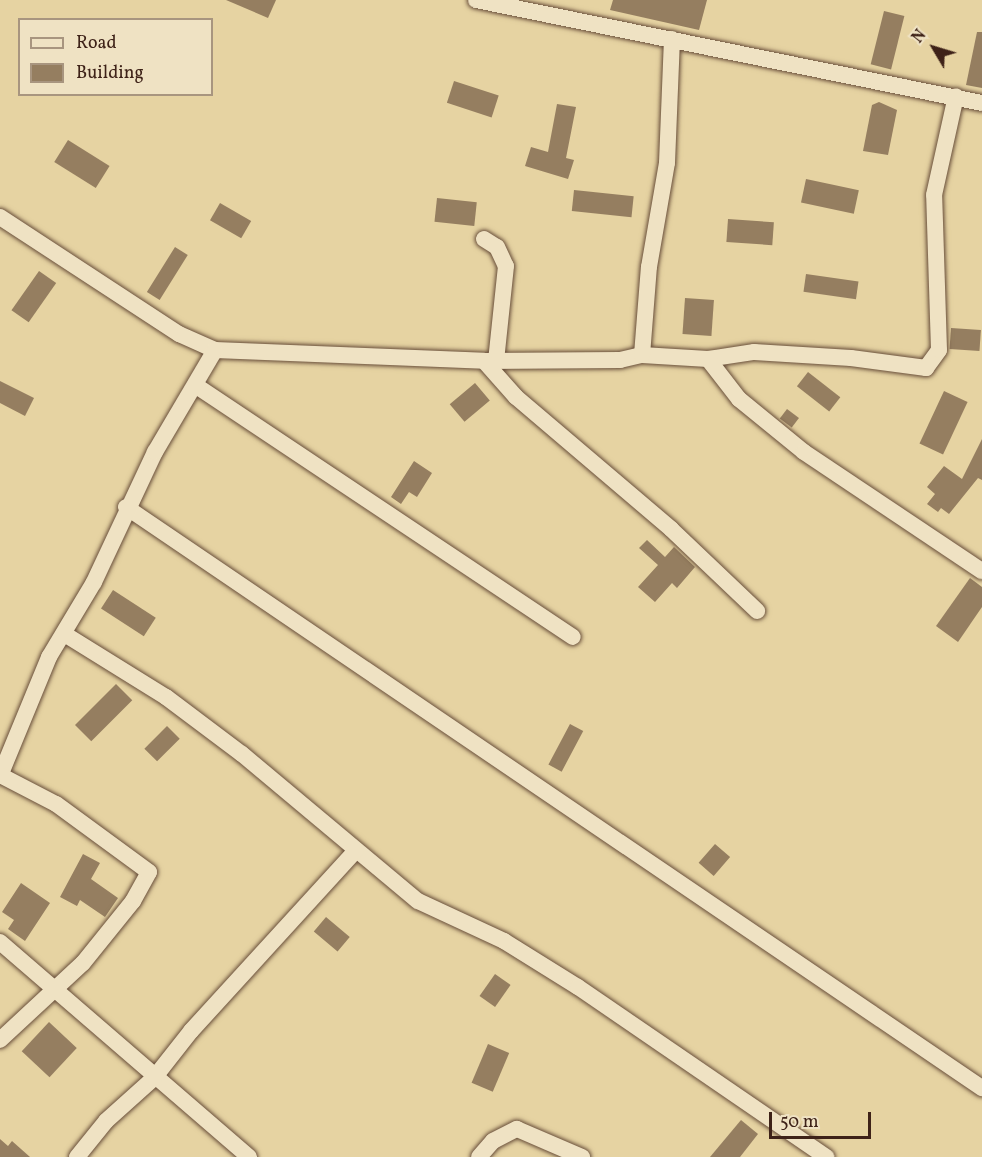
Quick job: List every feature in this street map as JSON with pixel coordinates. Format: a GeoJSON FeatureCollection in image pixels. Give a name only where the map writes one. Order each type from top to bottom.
{"type":"FeatureCollection","features":[{"type":"Feature","properties":{"kind":"street"},"geometry":{"type":"LineString","coordinates":[[476,0],[672,39],[822,74],[956,96],[982,103]]}},
{"type":"Feature","properties":{"kind":"street"},"geometry":{"type":"LineString","coordinates":[[642,355],[649,267],[667,163],[672,39]]}},
{"type":"Feature","properties":{"kind":"street"},"geometry":{"type":"LineString","coordinates":[[0,217],[179,334],[215,350],[490,361],[620,360],[642,355],[708,359],[754,352],[851,357],[911,369],[932,364],[939,350],[934,195],[956,96]]}},
{"type":"Feature","properties":{"kind":"street"},"geometry":{"type":"LineString","coordinates":[[484,239],[497,247],[506,266],[490,361],[516,397],[671,529],[757,611]]}},
{"type":"Feature","properties":{"kind":"street"},"geometry":{"type":"LineString","coordinates":[[0,1040],[55,989],[118,918],[148,872],[56,804],[0,776],[28,701],[50,657],[66,635],[126,507],[215,350]]}},
{"type":"Feature","properties":{"kind":"street"},"geometry":{"type":"LineString","coordinates":[[708,359],[739,399],[804,452],[982,571]]}},
{"type":"Feature","properties":{"kind":"street"},"geometry":{"type":"LineString","coordinates":[[195,385],[573,637]]}},
{"type":"Feature","properties":{"kind":"street"},"geometry":{"type":"LineString","coordinates":[[126,507],[982,1088]]}},
{"type":"Feature","properties":{"kind":"street"},"geometry":{"type":"LineString","coordinates":[[66,635],[166,697],[418,901],[504,941],[578,987],[826,1157]]}},
{"type":"Feature","properties":{"kind":"street"},"geometry":{"type":"LineString","coordinates":[[77,1157],[106,1121],[154,1078],[190,1031],[356,850]]}},
{"type":"Feature","properties":{"kind":"street"},"geometry":{"type":"LineString","coordinates":[[0,942],[154,1078],[249,1157]]}},
{"type":"Feature","properties":{"kind":"street"},"geometry":{"type":"LineString","coordinates":[[479,1157],[493,1142],[517,1129],[582,1157]]}},
{"type":"Feature","properties":{"kind":"building"},"geometry":{"type":"Polygon","coordinates":[[[226,0],[276,0],[268,18],[226,0]]]}},
{"type":"Feature","properties":{"kind":"building"},"geometry":{"type":"Polygon","coordinates":[[[613,0],[707,0],[699,30],[610,10],[613,0]]]}},
{"type":"Feature","properties":{"kind":"building"},"geometry":{"type":"Polygon","coordinates":[[[884,11],[904,16],[891,69],[871,64],[884,11]]]}},
{"type":"Feature","properties":{"kind":"building"},"geometry":{"type":"Polygon","coordinates":[[[977,32],[982,32],[982,88],[966,85],[977,32]]]}},
{"type":"Feature","properties":{"kind":"building"},"geometry":{"type":"Polygon","coordinates":[[[454,81],[499,96],[492,117],[447,103],[454,81]]]}},
{"type":"Feature","properties":{"kind":"building"},"geometry":{"type":"Polygon","coordinates":[[[879,102],[897,110],[888,155],[863,151],[872,105],[879,102]]]}},
{"type":"Feature","properties":{"kind":"building"},"geometry":{"type":"Polygon","coordinates":[[[557,104],[576,107],[566,158],[574,160],[568,179],[525,166],[531,147],[548,152],[557,104]]]}},
{"type":"Feature","properties":{"kind":"building"},"geometry":{"type":"Polygon","coordinates":[[[68,140],[110,166],[96,188],[54,162],[68,140]]]}},
{"type":"Feature","properties":{"kind":"building"},"geometry":{"type":"Polygon","coordinates":[[[806,179],[859,190],[854,214],[801,202],[806,179]]]}},
{"type":"Feature","properties":{"kind":"building"},"geometry":{"type":"Polygon","coordinates":[[[574,190],[634,196],[631,217],[572,211],[574,190]]]}},
{"type":"Feature","properties":{"kind":"building"},"geometry":{"type":"Polygon","coordinates":[[[437,198],[477,202],[474,226],[434,222],[437,198]]]}},
{"type":"Feature","properties":{"kind":"building"},"geometry":{"type":"Polygon","coordinates":[[[220,203],[251,221],[241,238],[210,220],[220,203]]]}},
{"type":"Feature","properties":{"kind":"building"},"geometry":{"type":"Polygon","coordinates":[[[728,219],[774,222],[772,245],[726,242],[728,219]]]}},
{"type":"Feature","properties":{"kind":"building"},"geometry":{"type":"Polygon","coordinates":[[[175,247],[188,255],[160,300],[147,292],[175,247]]]}},
{"type":"Feature","properties":{"kind":"building"},"geometry":{"type":"Polygon","coordinates":[[[39,271],[56,283],[29,322],[11,310],[39,271]]]}},
{"type":"Feature","properties":{"kind":"building"},"geometry":{"type":"Polygon","coordinates":[[[806,274],[858,281],[856,299],[803,292],[806,274]]]}},
{"type":"Feature","properties":{"kind":"building"},"geometry":{"type":"Polygon","coordinates":[[[685,298],[714,300],[711,336],[682,334],[685,298]]]}},
{"type":"Feature","properties":{"kind":"building"},"geometry":{"type":"Polygon","coordinates":[[[951,328],[981,330],[979,351],[950,349],[951,328]]]}},
{"type":"Feature","properties":{"kind":"building"},"geometry":{"type":"Polygon","coordinates":[[[808,372],[840,397],[829,411],[797,386],[808,372]]]}},
{"type":"Feature","properties":{"kind":"building"},"geometry":{"type":"Polygon","coordinates":[[[0,381],[34,398],[25,416],[0,403],[0,381]]]}},
{"type":"Feature","properties":{"kind":"building"},"geometry":{"type":"Polygon","coordinates":[[[475,383],[490,401],[465,422],[450,404],[475,383]]]}},
{"type":"Feature","properties":{"kind":"building"},"geometry":{"type":"Polygon","coordinates":[[[944,391],[968,402],[943,455],[919,444],[944,391]]]}},
{"type":"Feature","properties":{"kind":"building"},"geometry":{"type":"Polygon","coordinates":[[[787,409],[799,418],[792,428],[780,419],[787,409]]]}},
{"type":"Feature","properties":{"kind":"building"},"geometry":{"type":"Polygon","coordinates":[[[982,439],[982,480],[978,478],[949,514],[941,508],[938,512],[927,504],[935,494],[927,487],[944,466],[962,479],[982,439]]]}},
{"type":"Feature","properties":{"kind":"building"},"geometry":{"type":"Polygon","coordinates":[[[414,461],[432,473],[417,497],[409,492],[401,504],[391,497],[414,461]]]}},
{"type":"Feature","properties":{"kind":"building"},"geometry":{"type":"Polygon","coordinates":[[[647,540],[665,557],[674,547],[695,567],[677,588],[672,583],[655,602],[638,587],[658,565],[639,548],[647,540]]]}},
{"type":"Feature","properties":{"kind":"building"},"geometry":{"type":"Polygon","coordinates":[[[970,578],[982,587],[982,607],[958,642],[936,626],[970,578]]]}},
{"type":"Feature","properties":{"kind":"building"},"geometry":{"type":"Polygon","coordinates":[[[113,590],[156,618],[144,636],[101,608],[113,590]]]}},
{"type":"Feature","properties":{"kind":"building"},"geometry":{"type":"Polygon","coordinates":[[[116,684],[132,700],[91,741],[75,725],[116,684]]]}},
{"type":"Feature","properties":{"kind":"building"},"geometry":{"type":"Polygon","coordinates":[[[570,724],[583,731],[562,772],[548,765],[570,724]]]}},
{"type":"Feature","properties":{"kind":"building"},"geometry":{"type":"Polygon","coordinates":[[[167,726],[180,739],[157,761],[144,749],[167,726]]]}},
{"type":"Feature","properties":{"kind":"building"},"geometry":{"type":"Polygon","coordinates":[[[715,844],[730,857],[714,876],[699,863],[715,844]]]}},
{"type":"Feature","properties":{"kind":"building"},"geometry":{"type":"Polygon","coordinates":[[[83,854],[100,863],[91,879],[118,898],[105,917],[80,900],[77,906],[60,897],[83,854]]]}},
{"type":"Feature","properties":{"kind":"building"},"geometry":{"type":"Polygon","coordinates":[[[21,883],[50,903],[25,941],[8,929],[14,920],[2,912],[21,883]]]}},
{"type":"Feature","properties":{"kind":"building"},"geometry":{"type":"Polygon","coordinates":[[[326,917],[350,937],[338,951],[314,932],[326,917]]]}},
{"type":"Feature","properties":{"kind":"building"},"geometry":{"type":"Polygon","coordinates":[[[495,974],[511,985],[495,1007],[480,996],[495,974]]]}},
{"type":"Feature","properties":{"kind":"building"},"geometry":{"type":"Polygon","coordinates":[[[49,1022],[77,1048],[50,1077],[22,1051],[49,1022]]]}},
{"type":"Feature","properties":{"kind":"building"},"geometry":{"type":"Polygon","coordinates":[[[488,1044],[509,1053],[493,1092],[472,1083],[488,1044]]]}},
{"type":"Feature","properties":{"kind":"building"},"geometry":{"type":"Polygon","coordinates":[[[741,1120],[758,1134],[740,1157],[710,1157],[741,1120]]]}},
{"type":"Feature","properties":{"kind":"building"},"geometry":{"type":"Polygon","coordinates":[[[0,1139],[8,1146],[12,1141],[30,1157],[0,1157],[0,1139]]]}}]}
